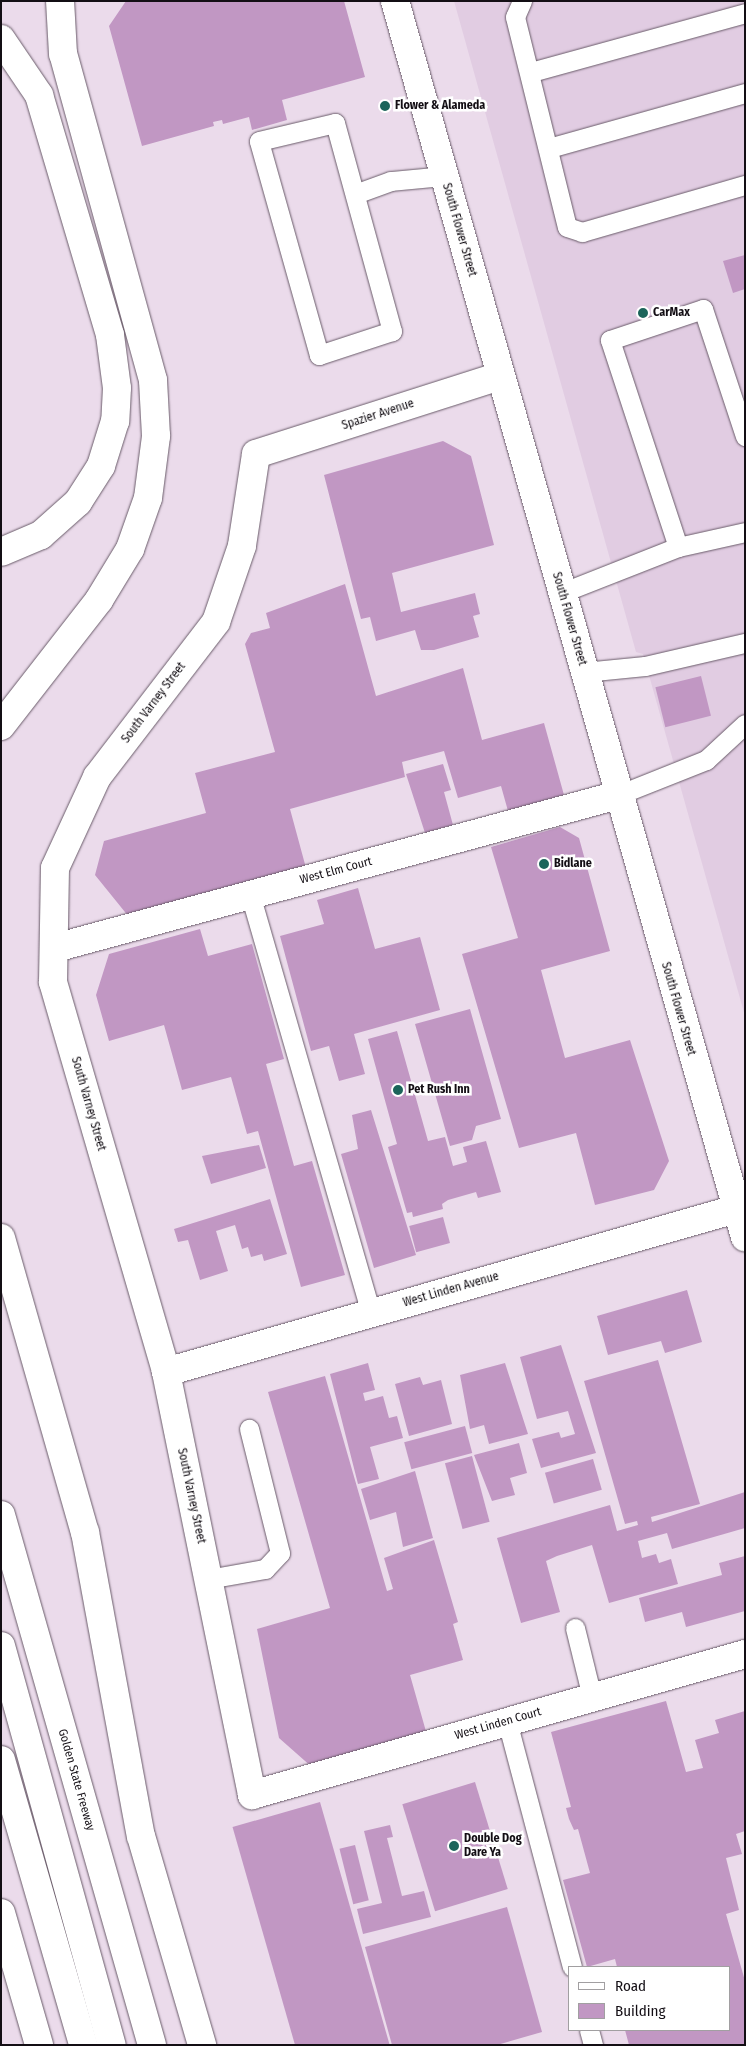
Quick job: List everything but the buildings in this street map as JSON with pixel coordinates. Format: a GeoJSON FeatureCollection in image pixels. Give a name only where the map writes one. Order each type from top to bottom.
{"type":"FeatureCollection","features":[{"type":"Feature","properties":{"kind":"main road"},"geometry":{"type":"LineString","coordinates":[[1,726],[99,600],[130,549],[148,498],[156,436],[153,380],[63,54],[60,1]]}},
{"type":"Feature","properties":{"kind":"main road","name":"South Flower Street"},"geometry":{"type":"LineString","coordinates":[[395,1],[618,795],[745,1237]]}},
{"type":"Feature","properties":{"kind":"main road"},"geometry":{"type":"LineString","coordinates":[[1,39],[39,95],[110,335],[117,388],[115,421],[101,466],[78,502],[41,535],[1,552]]}},
{"type":"Feature","properties":{"kind":"main road","name":"Spazier Avenue"},"geometry":{"type":"LineString","coordinates":[[256,454],[500,376]]}},
{"type":"Feature","properties":{"kind":"main road","name":"South Varney Street"},"geometry":{"type":"LineString","coordinates":[[252,1795],[166,1372],[53,982],[55,868],[97,777],[216,622],[242,546],[256,454]]}},
{"type":"Feature","properties":{"kind":"main road","name":"West Elm Court"},"geometry":{"type":"LineString","coordinates":[[55,948],[618,795]]}},
{"type":"Feature","properties":{"kind":"main road","name":"West Linden Avenue"},"geometry":{"type":"LineString","coordinates":[[166,1372],[736,1209]]}},
{"type":"Feature","properties":{"kind":"main road"},"geometry":{"type":"LineString","coordinates":[[1,1238],[85,1532],[141,1836],[202,2045]]}},
{"type":"Feature","properties":{"kind":"main road","name":"Golden State Freeway"},"geometry":{"type":"LineString","coordinates":[[1,1516],[152,2045]]}},
{"type":"Feature","properties":{"kind":"main road"},"geometry":{"type":"LineString","coordinates":[[1,1646],[112,2045]]}},
{"type":"Feature","properties":{"kind":"main road","name":"West Linden Court"},"geometry":{"type":"LineString","coordinates":[[252,1795],[745,1654]]}},
{"type":"Feature","properties":{"kind":"main road"},"geometry":{"type":"LineString","coordinates":[[1,1760],[83,2045]]}},
{"type":"Feature","properties":{"kind":"main road"},"geometry":{"type":"LineString","coordinates":[[1,1913],[39,2045]]}},
{"type":"Feature","properties":{"kind":"lane"},"geometry":{"type":"LineString","coordinates":[[522,1],[515,17],[549,148],[567,227],[582,232],[745,185]]}},
{"type":"Feature","properties":{"kind":"lane"},"geometry":{"type":"LineString","coordinates":[[530,72],[745,12]]}},
{"type":"Feature","properties":{"kind":"lane"},"geometry":{"type":"LineString","coordinates":[[549,148],[745,93]]}},
{"type":"Feature","properties":{"kind":"lane"},"geometry":{"type":"LineString","coordinates":[[334,123],[355,194],[392,331],[319,355],[259,142],[334,123]]}},
{"type":"Feature","properties":{"kind":"lane"},"geometry":{"type":"LineString","coordinates":[[355,194],[391,181],[444,176]]}},
{"type":"Feature","properties":{"kind":"lane"},"geometry":{"type":"LineString","coordinates":[[678,547],[610,340],[703,308],[745,436]]}},
{"type":"Feature","properties":{"kind":"lane"},"geometry":{"type":"LineString","coordinates":[[561,593],[678,547],[745,532]]}},
{"type":"Feature","properties":{"kind":"lane"},"geometry":{"type":"LineString","coordinates":[[584,672],[645,666],[745,642]]}},
{"type":"Feature","properties":{"kind":"lane"},"geometry":{"type":"LineString","coordinates":[[618,795],[706,760],[745,724]]}},
{"type":"Feature","properties":{"kind":"lane"},"geometry":{"type":"LineString","coordinates":[[250,894],[371,1313]]}},
{"type":"Feature","properties":{"kind":"lane"},"geometry":{"type":"LineString","coordinates":[[208,1579],[266,1570],[280,1553],[249,1430]]}},
{"type":"Feature","properties":{"kind":"lane"},"geometry":{"type":"LineString","coordinates":[[575,1628],[592,1697]]}},
{"type":"Feature","properties":{"kind":"lane"},"geometry":{"type":"LineString","coordinates":[[508,1722],[572,1966]]}},
{"type":"Feature","properties":{"kind":"lane"},"geometry":{"type":"LineString","coordinates":[[589,2031],[593,2045]]}},
{"type":"Feature","properties":{"kind":"shaded area","name":"CarMax"},"geometry":{"type":"Polygon","coordinates":[[[454,1],[745,1],[745,1016],[643,654],[636,652],[454,1]]]}},
{"type":"Feature","properties":{"kind":"place","name":"Flower & Alameda"},"geometry":{"type":"Point","coordinates":[385,106]}},
{"type":"Feature","properties":{"kind":"place","name":"CarMax"},"geometry":{"type":"Point","coordinates":[643,313]}},
{"type":"Feature","properties":{"kind":"place","name":"Bidlane"},"geometry":{"type":"Point","coordinates":[544,864]}},
{"type":"Feature","properties":{"kind":"place","name":"Pet Rush Inn"},"geometry":{"type":"Point","coordinates":[398,1090]}},
{"type":"Feature","properties":{"kind":"place","name":"Double Dog Dare Ya"},"geometry":{"type":"Point","coordinates":[454,1846]}}]}
